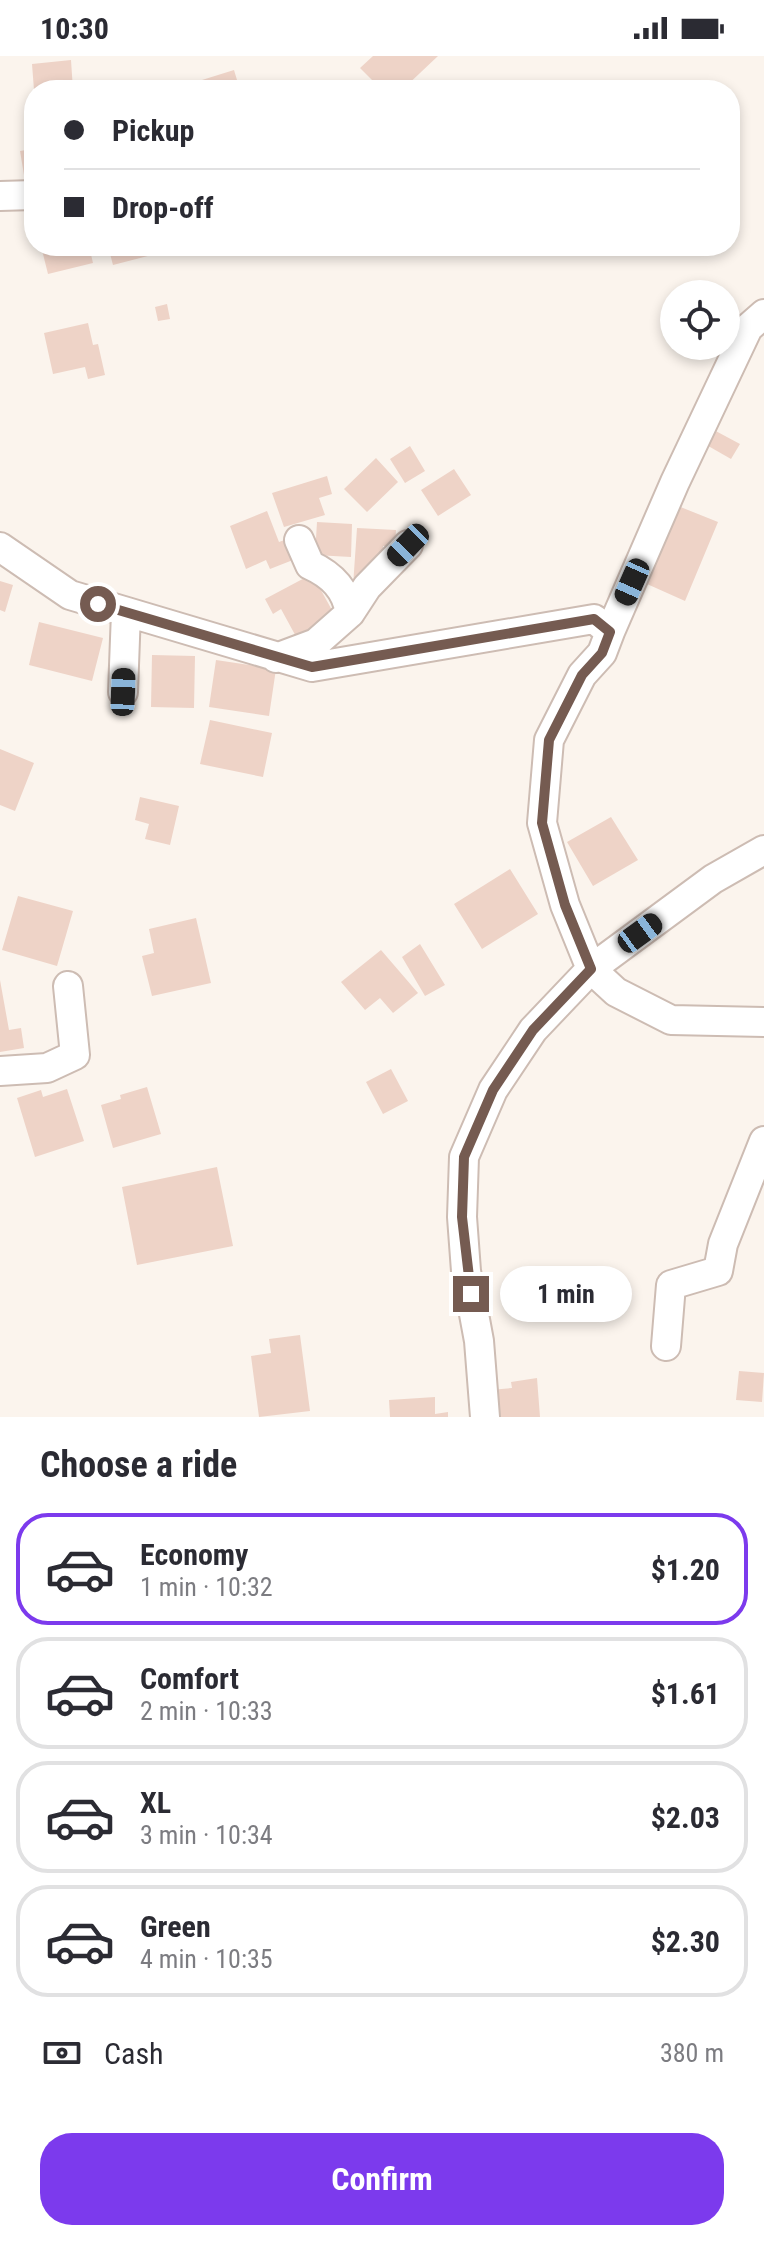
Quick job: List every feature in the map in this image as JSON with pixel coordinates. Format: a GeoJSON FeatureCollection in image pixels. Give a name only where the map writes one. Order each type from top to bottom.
{"type":"FeatureCollection","features":[{"type":"Feature","properties":{"kind":"street"},"geometry":{"type":"LineString","coordinates":[[0,196],[24,195]]}},
{"type":"Feature","properties":{"kind":"street"},"geometry":{"type":"LineString","coordinates":[[764,314],[748,328],[675,482],[602,653],[582,675],[549,740],[542,823],[565,905],[591,969],[616,992],[671,1020],[764,1022]]}},
{"type":"Feature","properties":{"kind":"street"},"geometry":{"type":"LineString","coordinates":[[299,540],[310,565],[327,572],[347,597],[350,613]]}},
{"type":"Feature","properties":{"kind":"street"},"geometry":{"type":"LineString","coordinates":[[276,658],[316,643],[350,613],[367,587],[408,545]]}},
{"type":"Feature","properties":{"kind":"street"},"geometry":{"type":"LineString","coordinates":[[0,547],[70,595],[312,667],[594,619],[610,632]]}},
{"type":"Feature","properties":{"kind":"street"},"geometry":{"type":"LineString","coordinates":[[123,692],[126,612]]}},
{"type":"Feature","properties":{"kind":"street"},"geometry":{"type":"LineString","coordinates":[[485,1417],[479,1341],[466,1271],[462,1217],[464,1157],[493,1090],[533,1030],[591,969],[713,879],[764,850]]}},
{"type":"Feature","properties":{"kind":"street"},"geometry":{"type":"LineString","coordinates":[[0,1071],[47,1068],[75,1055],[68,986]]}},
{"type":"Feature","properties":{"kind":"street"},"geometry":{"type":"LineString","coordinates":[[666,1346],[671,1285],[718,1271],[723,1244],[764,1141]]}},
{"type":"Feature","properties":{"kind":"building"},"geometry":{"type":"Polygon","coordinates":[[[373,56],[438,56],[413,80],[372,80],[360,68],[373,56]]]}},
{"type":"Feature","properties":{"kind":"building"},"geometry":{"type":"Polygon","coordinates":[[[71,60],[72,80],[33,80],[32,64],[71,60]]]}},
{"type":"Feature","properties":{"kind":"building"},"geometry":{"type":"Polygon","coordinates":[[[234,70],[237,80],[202,80],[234,70]]]}},
{"type":"Feature","properties":{"kind":"building"},"geometry":{"type":"Polygon","coordinates":[[[24,150],[24,175],[20,151],[24,150]]]}},
{"type":"Feature","properties":{"kind":"building"},"geometry":{"type":"Polygon","coordinates":[[[44,256],[91,256],[93,263],[48,274],[44,256]]]}},
{"type":"Feature","properties":{"kind":"building"},"geometry":{"type":"Polygon","coordinates":[[[111,256],[148,256],[113,265],[111,256]]]}},
{"type":"Feature","properties":{"kind":"building"},"geometry":{"type":"Polygon","coordinates":[[[167,304],[170,319],[158,321],[155,307],[167,304]]]}},
{"type":"Feature","properties":{"kind":"building"},"geometry":{"type":"Polygon","coordinates":[[[88,323],[93,345],[98,344],[105,375],[88,379],[85,367],[53,374],[44,333],[88,323]]]}},
{"type":"Feature","properties":{"kind":"building"},"geometry":{"type":"Polygon","coordinates":[[[712,429],[740,444],[731,459],[703,443],[712,429]]]}},
{"type":"Feature","properties":{"kind":"building"},"geometry":{"type":"Polygon","coordinates":[[[410,446],[425,471],[405,483],[390,459],[410,446]]]}},
{"type":"Feature","properties":{"kind":"building"},"geometry":{"type":"Polygon","coordinates":[[[376,458],[398,482],[367,512],[344,489],[376,458]]]}},
{"type":"Feature","properties":{"kind":"building"},"geometry":{"type":"Polygon","coordinates":[[[454,469],[471,495],[438,516],[421,490],[454,469]]]}},
{"type":"Feature","properties":{"kind":"building"},"geometry":{"type":"Polygon","coordinates":[[[327,476],[332,494],[319,498],[325,515],[284,527],[272,493],[327,476]]]}},
{"type":"Feature","properties":{"kind":"building"},"geometry":{"type":"Polygon","coordinates":[[[678,506],[718,522],[685,601],[647,584],[678,506]]]}},
{"type":"Feature","properties":{"kind":"building"},"geometry":{"type":"Polygon","coordinates":[[[267,511],[279,542],[290,538],[298,558],[270,569],[266,560],[246,569],[230,526],[267,511]]]}},
{"type":"Feature","properties":{"kind":"building"},"geometry":{"type":"Polygon","coordinates":[[[317,522],[352,524],[351,557],[315,555],[317,522]]]}},
{"type":"Feature","properties":{"kind":"building"},"geometry":{"type":"Polygon","coordinates":[[[357,528],[396,530],[395,546],[383,546],[381,573],[353,586],[357,528]]]}},
{"type":"Feature","properties":{"kind":"building"},"geometry":{"type":"Polygon","coordinates":[[[312,574],[338,621],[299,642],[281,609],[273,614],[265,599],[312,574]]]}},
{"type":"Feature","properties":{"kind":"building"},"geometry":{"type":"Polygon","coordinates":[[[0,581],[13,585],[5,612],[0,610],[0,581]]]}},
{"type":"Feature","properties":{"kind":"building"},"geometry":{"type":"Polygon","coordinates":[[[39,622],[103,638],[92,681],[29,665],[39,622]]]}},
{"type":"Feature","properties":{"kind":"building"},"geometry":{"type":"Polygon","coordinates":[[[152,655],[195,656],[194,708],[151,707],[152,655]]]}},
{"type":"Feature","properties":{"kind":"building"},"geometry":{"type":"Polygon","coordinates":[[[216,660],[276,669],[269,716],[209,707],[216,660]]]}},
{"type":"Feature","properties":{"kind":"building"},"geometry":{"type":"Polygon","coordinates":[[[210,720],[272,733],[263,777],[200,764],[210,720]]]}},
{"type":"Feature","properties":{"kind":"building"},"geometry":{"type":"Polygon","coordinates":[[[0,749],[34,763],[15,811],[0,805],[0,749]]]}},
{"type":"Feature","properties":{"kind":"building"},"geometry":{"type":"Polygon","coordinates":[[[140,797],[179,806],[170,845],[145,839],[149,824],[135,820],[140,797]]]}},
{"type":"Feature","properties":{"kind":"building"},"geometry":{"type":"Polygon","coordinates":[[[611,817],[638,860],[593,886],[567,842],[611,817]]]}},
{"type":"Feature","properties":{"kind":"building"},"geometry":{"type":"Polygon","coordinates":[[[510,869],[538,914],[482,949],[454,904],[510,869]]]}},
{"type":"Feature","properties":{"kind":"building"},"geometry":{"type":"Polygon","coordinates":[[[18,896],[73,911],[57,966],[2,950],[18,896]]]}},
{"type":"Feature","properties":{"kind":"building"},"geometry":{"type":"Polygon","coordinates":[[[196,918],[211,983],[152,996],[142,956],[154,953],[149,929],[196,918]]]}},
{"type":"Feature","properties":{"kind":"building"},"geometry":{"type":"Polygon","coordinates":[[[420,944],[445,985],[425,996],[402,957],[420,944]]]}},
{"type":"Feature","properties":{"kind":"building"},"geometry":{"type":"Polygon","coordinates":[[[381,950],[418,993],[393,1013],[380,998],[365,1010],[341,982],[381,950]]]}},
{"type":"Feature","properties":{"kind":"building"},"geometry":{"type":"Polygon","coordinates":[[[0,980],[9,1030],[21,1028],[24,1048],[0,1052],[0,980]]]}},
{"type":"Feature","properties":{"kind":"building"},"geometry":{"type":"Polygon","coordinates":[[[391,1069],[408,1101],[383,1114],[366,1082],[391,1069]]]}},
{"type":"Feature","properties":{"kind":"building"},"geometry":{"type":"Polygon","coordinates":[[[147,1087],[161,1134],[113,1148],[101,1105],[147,1087]]]}},
{"type":"Feature","properties":{"kind":"building"},"geometry":{"type":"Polygon","coordinates":[[[67,1089],[84,1141],[35,1157],[17,1098],[41,1090],[43,1097],[67,1089]]]}},
{"type":"Feature","properties":{"kind":"building"},"geometry":{"type":"Polygon","coordinates":[[[217,1167],[233,1246],[137,1265],[122,1187],[217,1167]]]}},
{"type":"Feature","properties":{"kind":"building"},"geometry":{"type":"Polygon","coordinates":[[[300,1335],[310,1411],[259,1417],[251,1356],[271,1353],[269,1339],[300,1335]]]}},
{"type":"Feature","properties":{"kind":"building"},"geometry":{"type":"Polygon","coordinates":[[[739,1371],[764,1373],[762,1402],[736,1400],[739,1371]]]}},
{"type":"Feature","properties":{"kind":"building"},"geometry":{"type":"Polygon","coordinates":[[[537,1378],[540,1417],[493,1417],[490,1390],[512,1388],[511,1382],[537,1378]]]}},
{"type":"Feature","properties":{"kind":"building"},"geometry":{"type":"Polygon","coordinates":[[[435,1397],[435,1414],[448,1412],[448,1417],[390,1417],[389,1400],[435,1397]]]}},
{"type":"Feature","properties":{"kind":"route"},"geometry":{"type":"LineString","coordinates":[[98,604],[312,667],[594,619],[610,632],[602,653],[582,675],[549,740],[542,823],[565,905],[591,969],[533,1030],[493,1090],[464,1157],[462,1217],[471,1294]]}}]}
